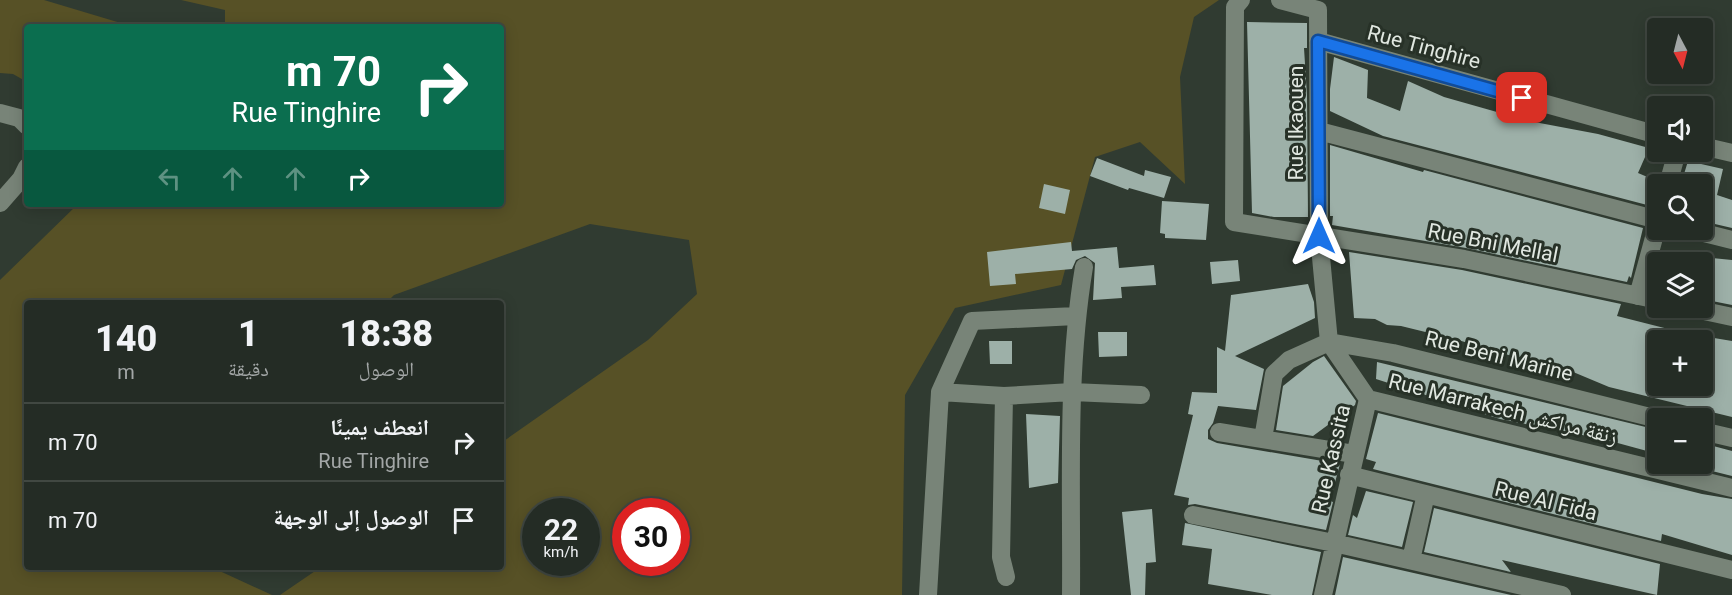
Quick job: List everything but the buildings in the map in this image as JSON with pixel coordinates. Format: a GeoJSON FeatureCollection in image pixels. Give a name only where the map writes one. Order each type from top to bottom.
{"type":"FeatureCollection","features":[{"type":"Feature","properties":{"kind":"street","name":"Rue Bni Mellal"},"geometry":{"type":"LineString","coordinates":[[1241,0],[1235,8],[1234,222],[1464,259],[1647,298]]}},
{"type":"Feature","properties":{"kind":"street","name":"Rue Ikaouen"},"geometry":{"type":"LineString","coordinates":[[1280,0],[1318,10],[1319,236]]}},
{"type":"Feature","properties":{"kind":"street","name":"Rue Tinghire"},"geometry":{"type":"LineString","coordinates":[[1318,41],[1647,132]]}},
{"type":"Feature","properties":{"kind":"street"},"geometry":{"type":"LineString","coordinates":[[0,113],[19,118],[24,123]]}},
{"type":"Feature","properties":{"kind":"street"},"geometry":{"type":"LineString","coordinates":[[1318,131],[1647,218]]}},
{"type":"Feature","properties":{"kind":"street"},"geometry":{"type":"LineString","coordinates":[[1713,149],[1732,153]]}},
{"type":"Feature","properties":{"kind":"street"},"geometry":{"type":"LineString","coordinates":[[0,203],[24,173]]}},
{"type":"Feature","properties":{"kind":"street"},"geometry":{"type":"LineString","coordinates":[[1713,235],[1732,240]]}},
{"type":"Feature","properties":{"kind":"street","name":"Rue Kassita"},"geometry":{"type":"LineString","coordinates":[[1319,236],[1329,342],[1368,399],[1323,595]]}},
{"type":"Feature","properties":{"kind":"street"},"geometry":{"type":"LineString","coordinates":[[1638,296],[1653,240]]}},
{"type":"Feature","properties":{"kind":"street"},"geometry":{"type":"LineString","coordinates":[[1071,595],[1072,392],[1076,316],[1084,267]]}},
{"type":"Feature","properties":{"kind":"street"},"geometry":{"type":"LineString","coordinates":[[1713,313],[1732,317]]}},
{"type":"Feature","properties":{"kind":"street"},"geometry":{"type":"LineString","coordinates":[[928,595],[940,392],[972,321],[1076,316]]}},
{"type":"Feature","properties":{"kind":"street"},"geometry":{"type":"LineString","coordinates":[[1263,439],[1274,374],[1289,360],[1329,342]]}},
{"type":"Feature","properties":{"kind":"street","name":"Rue Beni Marine"},"geometry":{"type":"LineString","coordinates":[[1329,342],[1393,352],[1647,416]]}},
{"type":"Feature","properties":{"kind":"street"},"geometry":{"type":"LineString","coordinates":[[940,392],[1004,396],[1072,392],[1142,395]]}},
{"type":"Feature","properties":{"kind":"street"},"geometry":{"type":"LineString","coordinates":[[1004,396],[1001,557],[1006,577]]}},
{"type":"Feature","properties":{"kind":"street","name":"Rue Marrakech زنقة مراكش"},"geometry":{"type":"LineString","coordinates":[[1368,399],[1732,488]]}},
{"type":"Feature","properties":{"kind":"street"},"geometry":{"type":"LineString","coordinates":[[1219,432],[1354,454]]}},
{"type":"Feature","properties":{"kind":"street"},"geometry":{"type":"LineString","coordinates":[[1713,433],[1732,438]]}},
{"type":"Feature","properties":{"kind":"street","name":"Rue Al Fida"},"geometry":{"type":"LineString","coordinates":[[1349,475],[1732,570]]}},
{"type":"Feature","properties":{"kind":"street"},"geometry":{"type":"LineString","coordinates":[[1410,560],[1426,494]]}},
{"type":"Feature","properties":{"kind":"street"},"geometry":{"type":"LineString","coordinates":[[1193,515],[1334,543],[1543,593],[1562,595]]}},
{"type":"Feature","properties":{"kind":"shaded area"},"geometry":{"type":"Polygon","coordinates":[[[0,0],[44,0],[124,24],[24,24],[24,80],[13,74],[0,73],[0,0]]]}},
{"type":"Feature","properties":{"kind":"shaded area"},"geometry":{"type":"Polygon","coordinates":[[[181,0],[1219,0],[1194,17],[1180,77],[1185,184],[1140,142],[1095,157],[1061,285],[955,308],[905,395],[902,595],[280,595],[317,570],[504,570],[504,441],[648,340],[697,294],[689,240],[590,224],[394,295],[389,300],[24,300],[24,570],[218,570],[272,595],[0,595],[0,280],[75,207],[504,207],[504,24],[225,24],[225,10],[181,0]]]}},
{"type":"Feature","properties":{"kind":"route"},"geometry":{"type":"LineString","coordinates":[[1319,236],[1318,41],[1522,98]]}}]}
